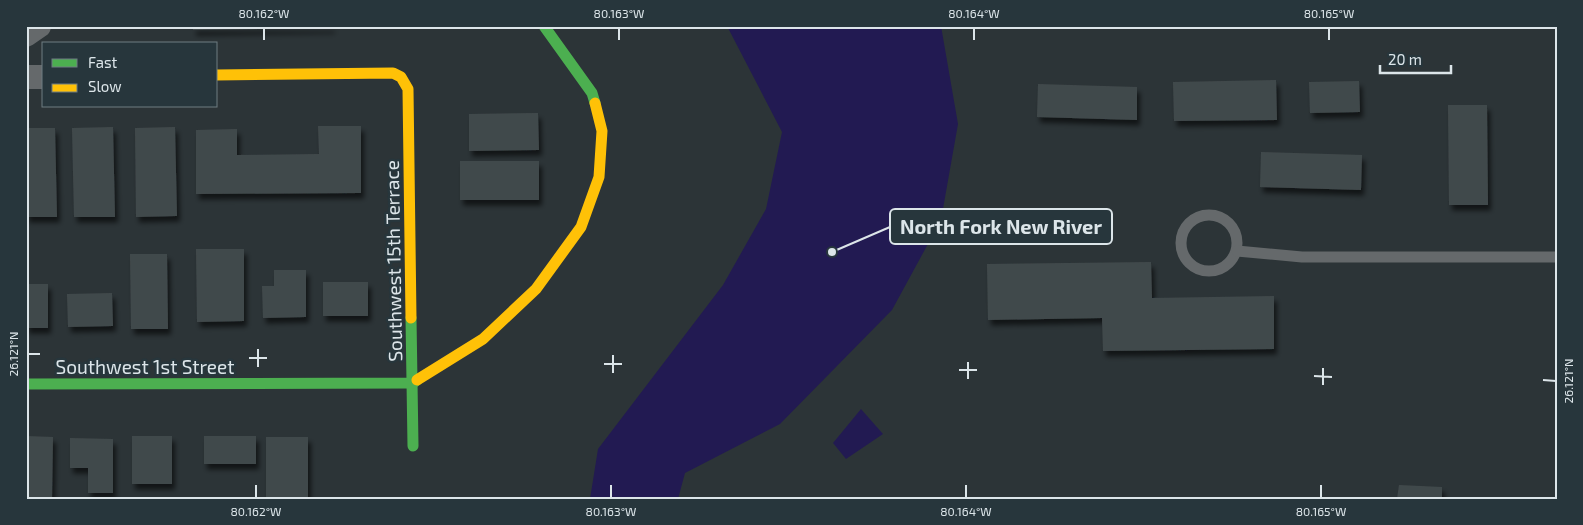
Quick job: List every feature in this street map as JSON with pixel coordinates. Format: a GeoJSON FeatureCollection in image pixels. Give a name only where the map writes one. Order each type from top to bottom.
{"type":"FeatureCollection","features":[{"type":"Feature","properties":{"kind":"street"},"geometry":{"type":"LineString","coordinates":[[26,35],[39,26]]}},
{"type":"Feature","properties":{"kind":"street"},"geometry":{"type":"LineString","coordinates":[[413,383],[483,339],[536,289],[584,219],[599,177],[602,131],[592,93],[544,26]]}},
{"type":"Feature","properties":{"kind":"street","name":"Southwest 15th Terrace"},"geometry":{"type":"LineString","coordinates":[[218,75],[393,73],[401,77],[408,90],[413,446]]}},
{"type":"Feature","properties":{"kind":"street"},"geometry":{"type":"LineString","coordinates":[[26,78],[42,77]]}},
{"type":"Feature","properties":{"kind":"street","name":"Southwest 1st Street"},"geometry":{"type":"LineString","coordinates":[[26,384],[413,383]]}},
{"type":"Feature","properties":{"kind":"lane"},"geometry":{"type":"LineString","coordinates":[[1208,215],[1225,219],[1236,233],[1237,252],[1227,266],[1218,271],[1208,272],[1199,270],[1190,265],[1184,257],[1181,248],[1181,238],[1184,229],[1191,222],[1208,215]]}},
{"type":"Feature","properties":{"kind":"lane"},"geometry":{"type":"LineString","coordinates":[[1237,252],[1302,257],[1557,257]]}},
{"type":"Feature","properties":{"kind":"shaded area"},"geometry":{"type":"Polygon","coordinates":[[[727,26],[941,26],[958,124],[941,220],[892,310],[780,424],[685,473],[678,499],[590,499],[598,449],[723,285],[766,209],[782,132],[727,26]]]}},
{"type":"Feature","properties":{"kind":"shaded area"},"geometry":{"type":"Polygon","coordinates":[[[861,409],[883,434],[846,459],[833,443],[861,409]]]}},
{"type":"Feature","properties":{"kind":"building"},"geometry":{"type":"Polygon","coordinates":[[[193,26],[332,26],[332,28],[193,30],[193,26]]]}},
{"type":"Feature","properties":{"kind":"building"},"geometry":{"type":"Polygon","coordinates":[[[1276,80],[1277,120],[1174,121],[1173,82],[1276,80]]]}},
{"type":"Feature","properties":{"kind":"building"},"geometry":{"type":"Polygon","coordinates":[[[1359,81],[1360,112],[1310,113],[1309,82],[1359,81]]]}},
{"type":"Feature","properties":{"kind":"building"},"geometry":{"type":"Polygon","coordinates":[[[1038,84],[1137,87],[1137,120],[1037,117],[1038,84]]]}},
{"type":"Feature","properties":{"kind":"building"},"geometry":{"type":"Polygon","coordinates":[[[1448,105],[1487,105],[1488,205],[1449,205],[1448,105]]]}},
{"type":"Feature","properties":{"kind":"building"},"geometry":{"type":"Polygon","coordinates":[[[538,113],[539,150],[469,151],[469,114],[538,113]]]}},
{"type":"Feature","properties":{"kind":"building"},"geometry":{"type":"Polygon","coordinates":[[[318,126],[361,126],[361,193],[196,194],[196,130],[237,129],[237,155],[319,154],[318,126]]]}},
{"type":"Feature","properties":{"kind":"building"},"geometry":{"type":"Polygon","coordinates":[[[113,127],[115,217],[74,217],[72,128],[113,127]]]}},
{"type":"Feature","properties":{"kind":"building"},"geometry":{"type":"Polygon","coordinates":[[[175,127],[177,216],[136,217],[135,128],[175,127]]]}},
{"type":"Feature","properties":{"kind":"building"},"geometry":{"type":"Polygon","coordinates":[[[26,128],[55,128],[57,217],[26,217],[26,128]]]}},
{"type":"Feature","properties":{"kind":"building"},"geometry":{"type":"Polygon","coordinates":[[[1261,152],[1362,155],[1361,190],[1260,187],[1261,152]]]}},
{"type":"Feature","properties":{"kind":"building"},"geometry":{"type":"Polygon","coordinates":[[[460,161],[539,161],[539,200],[460,200],[460,161]]]}},
{"type":"Feature","properties":{"kind":"building"},"geometry":{"type":"Polygon","coordinates":[[[196,249],[244,249],[244,321],[197,322],[196,249]]]}},
{"type":"Feature","properties":{"kind":"building"},"geometry":{"type":"Polygon","coordinates":[[[130,254],[167,254],[168,329],[131,329],[130,254]]]}},
{"type":"Feature","properties":{"kind":"building"},"geometry":{"type":"Polygon","coordinates":[[[1151,262],[1152,298],[1274,296],[1274,349],[1103,351],[1102,318],[988,320],[987,264],[1151,262]]]}},
{"type":"Feature","properties":{"kind":"building"},"geometry":{"type":"Polygon","coordinates":[[[274,270],[306,270],[306,317],[263,318],[262,286],[274,286],[274,270]]]}},
{"type":"Feature","properties":{"kind":"building"},"geometry":{"type":"Polygon","coordinates":[[[323,282],[368,282],[368,316],[323,316],[323,282]]]}},
{"type":"Feature","properties":{"kind":"building"},"geometry":{"type":"Polygon","coordinates":[[[26,284],[48,284],[48,328],[26,328],[26,284]]]}},
{"type":"Feature","properties":{"kind":"building"},"geometry":{"type":"Polygon","coordinates":[[[112,293],[113,326],[68,327],[67,294],[112,293]]]}},
{"type":"Feature","properties":{"kind":"building"},"geometry":{"type":"Polygon","coordinates":[[[26,436],[53,437],[52,499],[26,499],[26,436]]]}},
{"type":"Feature","properties":{"kind":"building"},"geometry":{"type":"Polygon","coordinates":[[[132,436],[172,436],[172,484],[132,484],[132,436]]]}},
{"type":"Feature","properties":{"kind":"building"},"geometry":{"type":"Polygon","coordinates":[[[204,436],[256,436],[256,464],[204,464],[204,436]]]}},
{"type":"Feature","properties":{"kind":"building"},"geometry":{"type":"Polygon","coordinates":[[[266,437],[308,437],[308,499],[266,499],[266,437]]]}},
{"type":"Feature","properties":{"kind":"building"},"geometry":{"type":"Polygon","coordinates":[[[70,438],[113,439],[113,493],[88,493],[88,468],[70,468],[70,438]]]}},
{"type":"Feature","properties":{"kind":"building"},"geometry":{"type":"Polygon","coordinates":[[[1399,485],[1442,487],[1442,499],[1397,499],[1399,485]]]}},
{"type":"Feature","properties":{"kind":"traffic: fast"},"geometry":{"type":"LineString","coordinates":[[544,26],[592,93],[595,103]]}},
{"type":"Feature","properties":{"kind":"traffic: fast"},"geometry":{"type":"LineString","coordinates":[[411,318],[413,446]]}},
{"type":"Feature","properties":{"kind":"traffic: fast"},"geometry":{"type":"LineString","coordinates":[[26,384],[413,383],[417,380]]}},
{"type":"Feature","properties":{"kind":"traffic: slow"},"geometry":{"type":"LineString","coordinates":[[218,75],[393,73],[401,77],[408,89],[411,318]]}},
{"type":"Feature","properties":{"kind":"traffic: slow"},"geometry":{"type":"LineString","coordinates":[[417,380],[483,339],[536,289],[581,227],[599,177],[602,131],[595,103]]}},
{"type":"Feature","properties":{"kind":"place","name":"North Fork New River"},"geometry":{"type":"Point","coordinates":[832,252]}}]}
